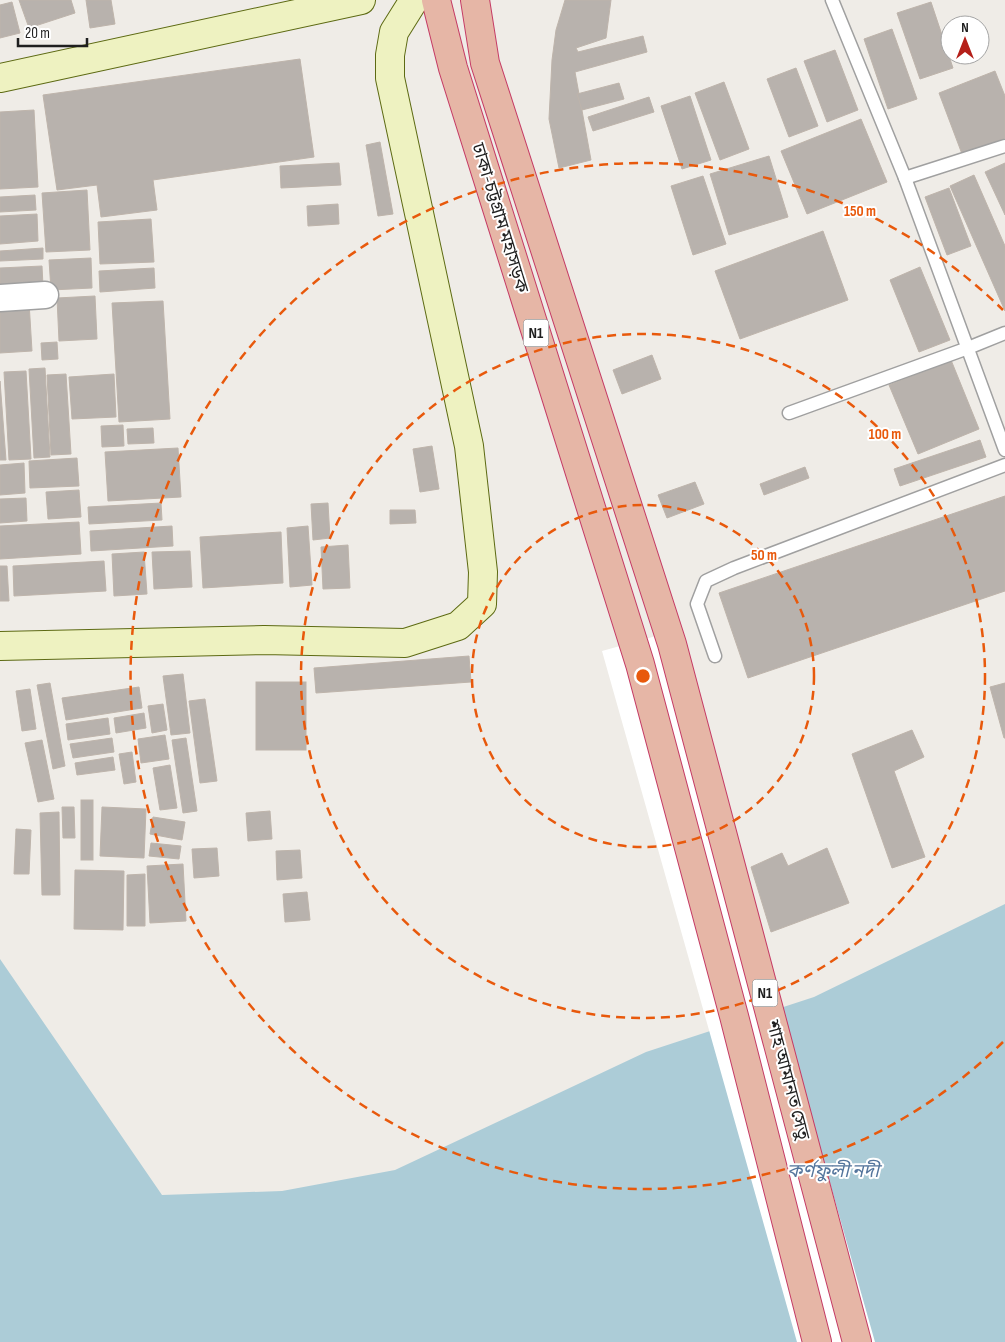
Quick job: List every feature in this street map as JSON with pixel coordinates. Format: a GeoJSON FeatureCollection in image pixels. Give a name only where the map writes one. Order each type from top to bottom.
{"type":"FeatureCollection","features":[{"type":"Feature","properties":{"kind":"highway","name":"ঢাকা-চট্টগ্রাম মহাসড়ক"},"geometry":{"type":"LineString","coordinates":[[436,0],[453,68],[640,664]]}},
{"type":"Feature","properties":{"kind":"highway","name":"ঢাকা-চট্টগ্রাম মহাসড়ক"},"geometry":{"type":"LineString","coordinates":[[475,0],[485,63],[672,644]]}},
{"type":"Feature","properties":{"kind":"highway","name":"শাহ আমানত সেতু"},"geometry":{"type":"LineString","coordinates":[[672,644],[857,1342]]}},
{"type":"Feature","properties":{"kind":"highway","name":"শাহ আমানত সেতু"},"geometry":{"type":"LineString","coordinates":[[640,664],[734,1016],[817,1342]]}},
{"type":"Feature","properties":{"kind":"main road"},"geometry":{"type":"LineString","coordinates":[[260,23],[294,0]]}},
{"type":"Feature","properties":{"kind":"main road"},"geometry":{"type":"LineString","coordinates":[[0,78],[361,0]]}},
{"type":"Feature","properties":{"kind":"main road"},"geometry":{"type":"LineString","coordinates":[[0,646],[264,640],[405,643],[458,626],[482,604],[483,572],[469,446],[390,78],[390,55],[394,32],[414,0]]}},
{"type":"Feature","properties":{"kind":"street"},"geometry":{"type":"LineString","coordinates":[[0,298],[46,295]]}},
{"type":"Feature","properties":{"kind":"lane"},"geometry":{"type":"LineString","coordinates":[[832,0],[905,178],[1005,450]]}},
{"type":"Feature","properties":{"kind":"lane"},"geometry":{"type":"LineString","coordinates":[[905,178],[1005,146]]}},
{"type":"Feature","properties":{"kind":"lane"},"geometry":{"type":"LineString","coordinates":[[789,413],[1005,333]]}},
{"type":"Feature","properties":{"kind":"lane"},"geometry":{"type":"LineString","coordinates":[[715,656],[697,604],[706,581],[734,568],[1005,465]]}},
{"type":"Feature","properties":{"kind":"water","name":"কর্ণফুলী নদী"},"geometry":{"type":"Polygon","coordinates":[[[1005,904],[1005,1342],[0,1342],[0,959],[162,1195],[282,1191],[395,1170],[646,1052],[814,997],[1005,904]]]}},
{"type":"Feature","properties":{"kind":"pier"},"geometry":{"type":"Polygon","coordinates":[[[674,631],[875,1342],[797,1342],[602,651],[674,631]]]}},
{"type":"Feature","properties":{"kind":"building"},"geometry":{"type":"Polygon","coordinates":[[[19,0],[71,0],[75,13],[29,28],[19,0]]]}},
{"type":"Feature","properties":{"kind":"building"},"geometry":{"type":"Polygon","coordinates":[[[86,0],[111,0],[115,24],[90,28],[86,0]]]}},
{"type":"Feature","properties":{"kind":"building"},"geometry":{"type":"Polygon","coordinates":[[[565,0],[611,0],[606,38],[576,48],[578,52],[643,36],[647,52],[575,72],[591,160],[559,168],[549,119],[552,60],[556,30],[565,0]]]}},
{"type":"Feature","properties":{"kind":"building"},"geometry":{"type":"Polygon","coordinates":[[[12,2],[20,33],[0,38],[0,5],[12,2]]]}},
{"type":"Feature","properties":{"kind":"building"},"geometry":{"type":"Polygon","coordinates":[[[931,2],[940,29],[940,65],[952,65],[953,68],[920,79],[897,13],[931,2]]]}},
{"type":"Feature","properties":{"kind":"building"},"geometry":{"type":"Polygon","coordinates":[[[892,29],[917,99],[888,109],[864,39],[892,29]]]}},
{"type":"Feature","properties":{"kind":"building"},"geometry":{"type":"Polygon","coordinates":[[[835,50],[858,110],[827,122],[804,61],[835,50]]]}},
{"type":"Feature","properties":{"kind":"building"},"geometry":{"type":"Polygon","coordinates":[[[300,59],[314,157],[153,180],[157,210],[101,217],[97,185],[57,190],[43,95],[300,59]]]}},
{"type":"Feature","properties":{"kind":"building"},"geometry":{"type":"Polygon","coordinates":[[[796,68],[818,126],[789,137],[767,79],[796,68]]]}},
{"type":"Feature","properties":{"kind":"building"},"geometry":{"type":"Polygon","coordinates":[[[995,71],[1005,96],[1005,138],[962,154],[939,93],[995,71]]]}},
{"type":"Feature","properties":{"kind":"building"},"geometry":{"type":"Polygon","coordinates":[[[724,82],[749,149],[720,160],[695,93],[724,82]]]}},
{"type":"Feature","properties":{"kind":"building"},"geometry":{"type":"Polygon","coordinates":[[[619,83],[624,99],[582,110],[577,94],[619,83]]]}},
{"type":"Feature","properties":{"kind":"building"},"geometry":{"type":"Polygon","coordinates":[[[690,96],[711,160],[682,169],[661,106],[690,96]]]}},
{"type":"Feature","properties":{"kind":"building"},"geometry":{"type":"Polygon","coordinates":[[[649,97],[654,112],[593,131],[588,117],[649,97]]]}},
{"type":"Feature","properties":{"kind":"building"},"geometry":{"type":"Polygon","coordinates":[[[34,110],[38,187],[0,189],[0,112],[34,110]]]}},
{"type":"Feature","properties":{"kind":"building"},"geometry":{"type":"Polygon","coordinates":[[[861,119],[887,182],[807,214],[781,151],[861,119]]]}},
{"type":"Feature","properties":{"kind":"building"},"geometry":{"type":"Polygon","coordinates":[[[380,142],[393,214],[378,216],[366,145],[380,142]]]}},
{"type":"Feature","properties":{"kind":"building"},"geometry":{"type":"Polygon","coordinates":[[[769,156],[788,217],[729,235],[710,174],[769,156]]]}},
{"type":"Feature","properties":{"kind":"building"},"geometry":{"type":"Polygon","coordinates":[[[339,163],[341,185],[281,188],[280,166],[339,163]]]}},
{"type":"Feature","properties":{"kind":"building"},"geometry":{"type":"Polygon","coordinates":[[[1005,163],[1005,215],[985,172],[1005,163]]]}},
{"type":"Feature","properties":{"kind":"building"},"geometry":{"type":"Polygon","coordinates":[[[974,175],[1005,246],[1005,311],[950,186],[974,175]]]}},
{"type":"Feature","properties":{"kind":"building"},"geometry":{"type":"Polygon","coordinates":[[[703,176],[726,244],[693,255],[671,186],[703,176]]]}},
{"type":"Feature","properties":{"kind":"building"},"geometry":{"type":"Polygon","coordinates":[[[949,188],[971,246],[947,255],[925,197],[949,188]]]}},
{"type":"Feature","properties":{"kind":"building"},"geometry":{"type":"Polygon","coordinates":[[[87,190],[90,250],[46,252],[42,193],[87,190]]]}},
{"type":"Feature","properties":{"kind":"building"},"geometry":{"type":"Polygon","coordinates":[[[35,195],[36,210],[0,212],[0,197],[35,195]]]}},
{"type":"Feature","properties":{"kind":"building"},"geometry":{"type":"Polygon","coordinates":[[[338,204],[339,224],[308,226],[307,206],[338,204]]]}},
{"type":"Feature","properties":{"kind":"building"},"geometry":{"type":"Polygon","coordinates":[[[37,214],[38,241],[0,244],[0,216],[37,214]]]}},
{"type":"Feature","properties":{"kind":"building"},"geometry":{"type":"Polygon","coordinates":[[[151,219],[154,262],[100,264],[98,222],[151,219]]]}},
{"type":"Feature","properties":{"kind":"building"},"geometry":{"type":"Polygon","coordinates":[[[823,231],[848,300],[740,339],[715,271],[823,231]]]}},
{"type":"Feature","properties":{"kind":"building"},"geometry":{"type":"Polygon","coordinates":[[[43,248],[43,259],[0,261],[0,251],[43,248]]]}},
{"type":"Feature","properties":{"kind":"building"},"geometry":{"type":"Polygon","coordinates":[[[91,258],[92,288],[51,290],[49,260],[91,258]]]}},
{"type":"Feature","properties":{"kind":"building"},"geometry":{"type":"Polygon","coordinates":[[[42,266],[43,286],[0,289],[0,268],[42,266]]]}},
{"type":"Feature","properties":{"kind":"building"},"geometry":{"type":"Polygon","coordinates":[[[920,267],[950,340],[919,352],[890,280],[920,267]]]}},
{"type":"Feature","properties":{"kind":"building"},"geometry":{"type":"Polygon","coordinates":[[[154,268],[155,288],[100,292],[99,271],[154,268]]]}},
{"type":"Feature","properties":{"kind":"building"},"geometry":{"type":"Polygon","coordinates":[[[95,296],[97,339],[59,341],[57,298],[95,296]]]}},
{"type":"Feature","properties":{"kind":"building"},"geometry":{"type":"Polygon","coordinates":[[[163,301],[170,419],[119,422],[112,303],[163,301]]]}},
{"type":"Feature","properties":{"kind":"building"},"geometry":{"type":"Polygon","coordinates":[[[29,302],[32,351],[0,353],[0,304],[29,302]]]}},
{"type":"Feature","properties":{"kind":"building"},"geometry":{"type":"Polygon","coordinates":[[[57,342],[58,359],[42,360],[41,343],[57,342]]]}},
{"type":"Feature","properties":{"kind":"building"},"geometry":{"type":"Polygon","coordinates":[[[652,355],[661,379],[622,394],[613,370],[652,355]]]}},
{"type":"Feature","properties":{"kind":"building"},"geometry":{"type":"Polygon","coordinates":[[[951,360],[979,429],[918,454],[889,385],[951,360]]]}},
{"type":"Feature","properties":{"kind":"building"},"geometry":{"type":"Polygon","coordinates":[[[45,368],[50,457],[34,458],[29,369],[45,368]]]}},
{"type":"Feature","properties":{"kind":"building"},"geometry":{"type":"Polygon","coordinates":[[[26,371],[31,459],[9,460],[4,372],[26,371]]]}},
{"type":"Feature","properties":{"kind":"building"},"geometry":{"type":"Polygon","coordinates":[[[66,374],[71,454],[51,455],[47,375],[66,374]]]}},
{"type":"Feature","properties":{"kind":"building"},"geometry":{"type":"Polygon","coordinates":[[[114,374],[116,417],[72,419],[69,377],[114,374]]]}},
{"type":"Feature","properties":{"kind":"building"},"geometry":{"type":"Polygon","coordinates":[[[0,381],[6,460],[0,460],[0,381]]]}},
{"type":"Feature","properties":{"kind":"building"},"geometry":{"type":"Polygon","coordinates":[[[123,425],[124,446],[102,447],[101,426],[123,425]]]}},
{"type":"Feature","properties":{"kind":"building"},"geometry":{"type":"Polygon","coordinates":[[[153,428],[154,443],[128,444],[127,429],[153,428]]]}},
{"type":"Feature","properties":{"kind":"building"},"geometry":{"type":"Polygon","coordinates":[[[980,440],[986,457],[900,486],[894,469],[980,440]]]}},
{"type":"Feature","properties":{"kind":"building"},"geometry":{"type":"Polygon","coordinates":[[[432,446],[439,489],[420,492],[413,449],[432,446]]]}},
{"type":"Feature","properties":{"kind":"building"},"geometry":{"type":"Polygon","coordinates":[[[178,448],[181,497],[108,501],[105,452],[178,448]]]}},
{"type":"Feature","properties":{"kind":"building"},"geometry":{"type":"Polygon","coordinates":[[[77,458],[79,486],[30,488],[29,461],[77,458]]]}},
{"type":"Feature","properties":{"kind":"building"},"geometry":{"type":"Polygon","coordinates":[[[24,463],[25,493],[0,495],[0,465],[24,463]]]}},
{"type":"Feature","properties":{"kind":"building"},"geometry":{"type":"Polygon","coordinates":[[[805,467],[809,478],[764,495],[760,484],[805,467]]]}},
{"type":"Feature","properties":{"kind":"building"},"geometry":{"type":"Polygon","coordinates":[[[695,482],[704,504],[667,518],[658,495],[695,482]]]}},
{"type":"Feature","properties":{"kind":"building"},"geometry":{"type":"Polygon","coordinates":[[[79,490],[81,517],[48,519],[46,492],[79,490]]]}},
{"type":"Feature","properties":{"kind":"building"},"geometry":{"type":"Polygon","coordinates":[[[1005,496],[1005,591],[748,678],[719,593],[1005,496]]]}},
{"type":"Feature","properties":{"kind":"building"},"geometry":{"type":"Polygon","coordinates":[[[26,498],[27,521],[0,523],[0,499],[26,498]]]}},
{"type":"Feature","properties":{"kind":"building"},"geometry":{"type":"Polygon","coordinates":[[[161,503],[162,520],[89,524],[88,507],[161,503]]]}},
{"type":"Feature","properties":{"kind":"building"},"geometry":{"type":"Polygon","coordinates":[[[328,503],[330,538],[313,540],[311,504],[328,503]]]}},
{"type":"Feature","properties":{"kind":"building"},"geometry":{"type":"Polygon","coordinates":[[[390,510],[415,510],[416,523],[390,524],[390,510]]]}},
{"type":"Feature","properties":{"kind":"building"},"geometry":{"type":"Polygon","coordinates":[[[79,522],[81,554],[0,559],[0,526],[79,522]]]}},
{"type":"Feature","properties":{"kind":"building"},"geometry":{"type":"Polygon","coordinates":[[[172,526],[173,546],[91,551],[90,531],[172,526]]]}},
{"type":"Feature","properties":{"kind":"building"},"geometry":{"type":"Polygon","coordinates":[[[308,526],[312,585],[290,587],[287,528],[308,526]]]}},
{"type":"Feature","properties":{"kind":"building"},"geometry":{"type":"Polygon","coordinates":[[[281,532],[283,583],[203,588],[200,537],[281,532]]]}},
{"type":"Feature","properties":{"kind":"building"},"geometry":{"type":"Polygon","coordinates":[[[348,545],[350,588],[323,589],[321,547],[348,545]]]}},
{"type":"Feature","properties":{"kind":"building"},"geometry":{"type":"Polygon","coordinates":[[[190,551],[192,587],[154,589],[152,552],[190,551]]]}},
{"type":"Feature","properties":{"kind":"building"},"geometry":{"type":"Polygon","coordinates":[[[144,552],[147,594],[114,596],[112,554],[144,552]]]}},
{"type":"Feature","properties":{"kind":"building"},"geometry":{"type":"Polygon","coordinates":[[[104,561],[106,591],[14,596],[13,566],[104,561]]]}},
{"type":"Feature","properties":{"kind":"building"},"geometry":{"type":"Polygon","coordinates":[[[0,566],[7,566],[9,601],[0,601],[0,566]]]}},
{"type":"Feature","properties":{"kind":"building"},"geometry":{"type":"Polygon","coordinates":[[[469,656],[471,682],[316,693],[314,668],[469,656]]]}},
{"type":"Feature","properties":{"kind":"building"},"geometry":{"type":"Polygon","coordinates":[[[183,674],[190,733],[171,735],[163,676],[183,674]]]}},
{"type":"Feature","properties":{"kind":"building"},"geometry":{"type":"Polygon","coordinates":[[[256,682],[306,682],[306,750],[256,750],[256,682]]]}},
{"type":"Feature","properties":{"kind":"building"},"geometry":{"type":"Polygon","coordinates":[[[50,683],[65,766],[53,769],[37,685],[50,683]]]}},
{"type":"Feature","properties":{"kind":"building"},"geometry":{"type":"Polygon","coordinates":[[[1005,683],[1005,738],[1004,738],[990,687],[1005,683]]]}},
{"type":"Feature","properties":{"kind":"building"},"geometry":{"type":"Polygon","coordinates":[[[139,687],[142,708],[66,720],[62,698],[139,687]]]}},
{"type":"Feature","properties":{"kind":"building"},"geometry":{"type":"Polygon","coordinates":[[[30,689],[36,729],[22,731],[16,691],[30,689]]]}},
{"type":"Feature","properties":{"kind":"building"},"geometry":{"type":"Polygon","coordinates":[[[205,699],[217,781],[200,783],[189,701],[205,699]]]}},
{"type":"Feature","properties":{"kind":"building"},"geometry":{"type":"Polygon","coordinates":[[[163,704],[167,730],[152,733],[148,706],[163,704]]]}},
{"type":"Feature","properties":{"kind":"building"},"geometry":{"type":"Polygon","coordinates":[[[144,713],[146,728],[116,733],[114,718],[144,713]]]}},
{"type":"Feature","properties":{"kind":"building"},"geometry":{"type":"Polygon","coordinates":[[[108,718],[110,734],[68,740],[66,724],[108,718]]]}},
{"type":"Feature","properties":{"kind":"building"},"geometry":{"type":"Polygon","coordinates":[[[912,730],[924,757],[894,771],[925,857],[892,868],[852,754],[912,730]]]}},
{"type":"Feature","properties":{"kind":"building"},"geometry":{"type":"Polygon","coordinates":[[[165,735],[169,759],[141,763],[138,739],[165,735]]]}},
{"type":"Feature","properties":{"kind":"building"},"geometry":{"type":"Polygon","coordinates":[[[112,738],[114,752],[73,758],[70,744],[112,738]]]}},
{"type":"Feature","properties":{"kind":"building"},"geometry":{"type":"Polygon","coordinates":[[[186,738],[197,811],[183,813],[172,740],[186,738]]]}},
{"type":"Feature","properties":{"kind":"building"},"geometry":{"type":"Polygon","coordinates":[[[42,740],[54,799],[38,802],[25,743],[42,740]]]}},
{"type":"Feature","properties":{"kind":"building"},"geometry":{"type":"Polygon","coordinates":[[[132,752],[136,782],[124,784],[119,754],[132,752]]]}},
{"type":"Feature","properties":{"kind":"building"},"geometry":{"type":"Polygon","coordinates":[[[113,757],[115,770],[77,775],[75,763],[113,757]]]}},
{"type":"Feature","properties":{"kind":"building"},"geometry":{"type":"Polygon","coordinates":[[[170,765],[177,808],[160,810],[153,768],[170,765]]]}},
{"type":"Feature","properties":{"kind":"building"},"geometry":{"type":"Polygon","coordinates":[[[81,800],[93,800],[93,860],[81,860],[81,800]]]}},
{"type":"Feature","properties":{"kind":"building"},"geometry":{"type":"Polygon","coordinates":[[[62,807],[74,807],[75,838],[63,838],[62,807]]]}},
{"type":"Feature","properties":{"kind":"building"},"geometry":{"type":"Polygon","coordinates":[[[102,807],[146,809],[144,858],[100,856],[102,807]]]}},
{"type":"Feature","properties":{"kind":"building"},"geometry":{"type":"Polygon","coordinates":[[[270,811],[272,839],[248,841],[246,813],[270,811]]]}},
{"type":"Feature","properties":{"kind":"building"},"geometry":{"type":"Polygon","coordinates":[[[59,812],[60,895],[42,895],[40,813],[59,812]]]}},
{"type":"Feature","properties":{"kind":"building"},"geometry":{"type":"Polygon","coordinates":[[[153,817],[185,822],[182,840],[150,834],[153,817]]]}},
{"type":"Feature","properties":{"kind":"building"},"geometry":{"type":"Polygon","coordinates":[[[16,829],[31,830],[29,874],[14,874],[16,829]]]}},
{"type":"Feature","properties":{"kind":"building"},"geometry":{"type":"Polygon","coordinates":[[[151,843],[181,846],[179,859],[149,856],[151,843]]]}},
{"type":"Feature","properties":{"kind":"building"},"geometry":{"type":"Polygon","coordinates":[[[217,848],[219,876],[194,878],[192,849],[217,848]]]}},
{"type":"Feature","properties":{"kind":"building"},"geometry":{"type":"Polygon","coordinates":[[[827,848],[849,903],[771,932],[751,867],[782,853],[788,866],[827,848]]]}},
{"type":"Feature","properties":{"kind":"building"},"geometry":{"type":"Polygon","coordinates":[[[300,850],[302,878],[277,880],[276,851],[300,850]]]}},
{"type":"Feature","properties":{"kind":"building"},"geometry":{"type":"Polygon","coordinates":[[[183,864],[186,921],[150,923],[147,866],[183,864]]]}},
{"type":"Feature","properties":{"kind":"building"},"geometry":{"type":"Polygon","coordinates":[[[75,870],[124,871],[123,930],[74,929],[75,870]]]}},
{"type":"Feature","properties":{"kind":"building"},"geometry":{"type":"Polygon","coordinates":[[[145,874],[145,926],[127,926],[127,875],[145,874]]]}},
{"type":"Feature","properties":{"kind":"building"},"geometry":{"type":"Polygon","coordinates":[[[307,892],[310,920],[285,922],[283,894],[307,892]]]}}]}
